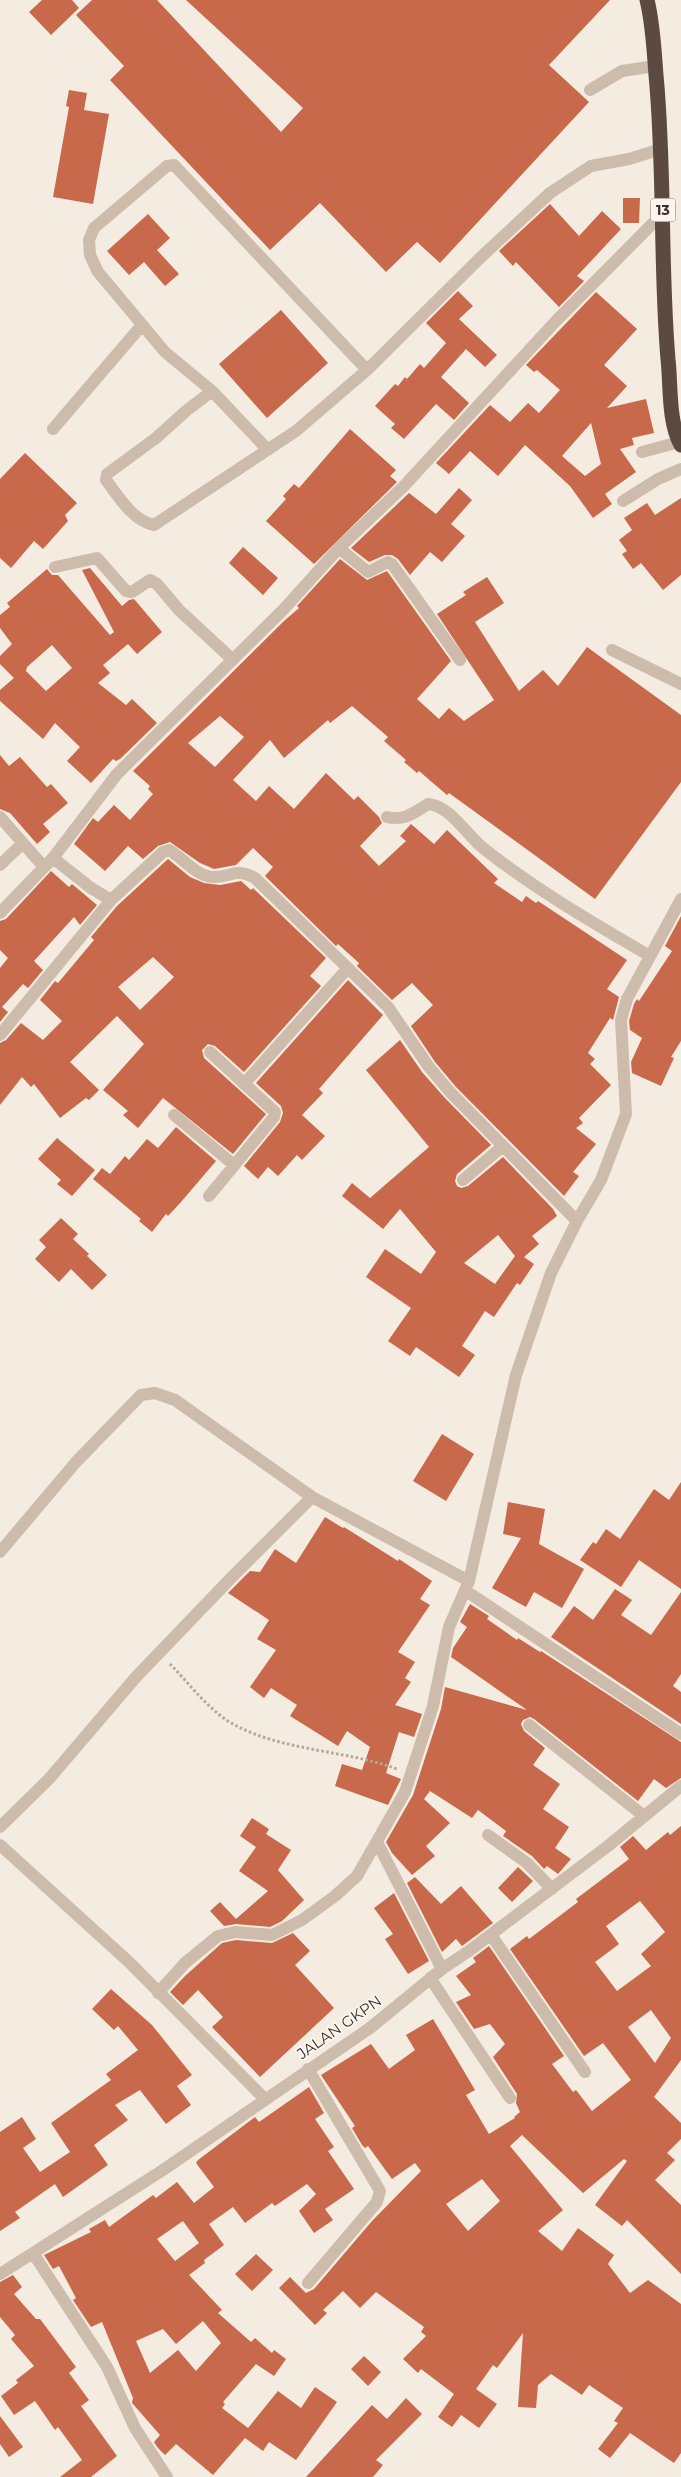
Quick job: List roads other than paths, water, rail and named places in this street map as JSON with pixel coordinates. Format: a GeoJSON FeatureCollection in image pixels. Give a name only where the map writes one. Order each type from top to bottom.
{"type":"FeatureCollection","features":[{"type":"Feature","properties":{"kind":"highway","name":"13"},"geometry":{"type":"LineString","coordinates":[[647,0],[655,66],[661,149],[664,213],[662,280],[679,433]]}},
{"type":"Feature","properties":{"kind":"street"},"geometry":{"type":"LineString","coordinates":[[590,90],[622,71],[655,66]]}},
{"type":"Feature","properties":{"kind":"street"},"geometry":{"type":"LineString","coordinates":[[212,391],[156,438],[107,474],[106,480],[130,510],[147,524],[158,524],[232,472],[296,431],[367,370],[480,258],[550,193],[591,166],[629,159],[661,149]]}},
{"type":"Feature","properties":{"kind":"street"},"geometry":{"type":"LineString","coordinates":[[268,450],[212,391],[165,352],[98,272],[90,255],[89,240],[94,228],[167,166],[172,164],[367,370]]}},
{"type":"Feature","properties":{"kind":"street"},"geometry":{"type":"LineString","coordinates":[[0,913],[54,858],[117,774],[233,660],[339,548],[404,486],[555,322],[664,213]]}},
{"type":"Feature","properties":{"kind":"street"},"geometry":{"type":"LineString","coordinates":[[53,429],[142,326]]}},
{"type":"Feature","properties":{"kind":"street"},"geometry":{"type":"LineString","coordinates":[[642,452],[679,433]]}},
{"type":"Feature","properties":{"kind":"street"},"geometry":{"type":"LineString","coordinates":[[623,501],[658,479],[681,469]]}},
{"type":"Feature","properties":{"kind":"street"},"geometry":{"type":"LineString","coordinates":[[339,548],[368,572],[388,562],[392,564],[460,660]]}},
{"type":"Feature","properties":{"kind":"street"},"geometry":{"type":"LineString","coordinates":[[55,567],[97,558],[102,561],[126,591],[132,592],[150,580],[157,584],[178,610],[233,660]]}},
{"type":"Feature","properties":{"kind":"street"},"geometry":{"type":"LineString","coordinates":[[612,650],[681,684]]}},
{"type":"Feature","properties":{"kind":"street"},"geometry":{"type":"LineString","coordinates":[[387,817],[398,820],[410,816],[428,804],[440,807],[482,847],[520,875],[650,956]]}},
{"type":"Feature","properties":{"kind":"street"},"geometry":{"type":"LineString","coordinates":[[0,817],[44,868]]}},
{"type":"Feature","properties":{"kind":"street"},"geometry":{"type":"LineString","coordinates":[[0,865],[22,843]]}},
{"type":"Feature","properties":{"kind":"street"},"geometry":{"type":"LineString","coordinates":[[0,1035],[111,900],[163,852],[169,850],[191,866],[213,877],[242,872],[255,878],[388,1007],[429,1067],[577,1221]]}},
{"type":"Feature","properties":{"kind":"street"},"geometry":{"type":"LineString","coordinates":[[54,858],[91,888],[111,900]]}},
{"type":"Feature","properties":{"kind":"street"},"geometry":{"type":"LineString","coordinates":[[158,1993],[185,1963],[218,1936],[235,1932],[272,1934],[302,1920],[335,1896],[357,1876],[405,1792],[433,1706],[449,1627],[468,1586],[516,1375],[551,1273],[577,1221],[602,1180],[626,1114],[621,1020],[631,990],[681,899]]}},
{"type":"Feature","properties":{"kind":"street"},"geometry":{"type":"LineString","coordinates":[[244,1084],[348,968]]}},
{"type":"Feature","properties":{"kind":"street"},"geometry":{"type":"LineString","coordinates":[[209,1196],[274,1117],[275,1112],[210,1052]]}},
{"type":"Feature","properties":{"kind":"street"},"geometry":{"type":"LineString","coordinates":[[174,1115],[234,1165]]}},
{"type":"Feature","properties":{"kind":"street"},"geometry":{"type":"LineString","coordinates":[[464,1180],[503,1146]]}},
{"type":"Feature","properties":{"kind":"street"},"geometry":{"type":"LineString","coordinates":[[0,1552],[76,1462],[141,1395],[155,1392],[175,1400],[312,1497],[468,1586],[681,1734]]}},
{"type":"Feature","properties":{"kind":"street"},"geometry":{"type":"LineString","coordinates":[[0,1827],[49,1779],[159,1652],[312,1497]]}},
{"type":"Feature","properties":{"kind":"street"},"geometry":{"type":"LineString","coordinates":[[529,1725],[644,1816]]}},
{"type":"Feature","properties":{"kind":"street","name":"JALAN GKPN"},"geometry":{"type":"LineString","coordinates":[[0,2274],[163,2170],[370,2028],[430,1978],[552,1889],[681,1786]]}},
{"type":"Feature","properties":{"kind":"street"},"geometry":{"type":"LineString","coordinates":[[488,1835],[527,1862],[552,1889]]}},
{"type":"Feature","properties":{"kind":"street"},"geometry":{"type":"LineString","coordinates":[[377,1842],[442,1969]]}},
{"type":"Feature","properties":{"kind":"street"},"geometry":{"type":"LineString","coordinates":[[0,1844],[129,1962],[265,2099]]}},
{"type":"Feature","properties":{"kind":"street"},"geometry":{"type":"LineString","coordinates":[[491,1935],[585,2072]]}},
{"type":"Feature","properties":{"kind":"street"},"geometry":{"type":"LineString","coordinates":[[430,1978],[510,2098]]}},
{"type":"Feature","properties":{"kind":"street"},"geometry":{"type":"LineString","coordinates":[[308,2069],[380,2191],[377,2202],[308,2284]]}},
{"type":"Feature","properties":{"kind":"street"},"geometry":{"type":"LineString","coordinates":[[32,2254],[107,2366],[135,2428],[167,2477]]}}]}
